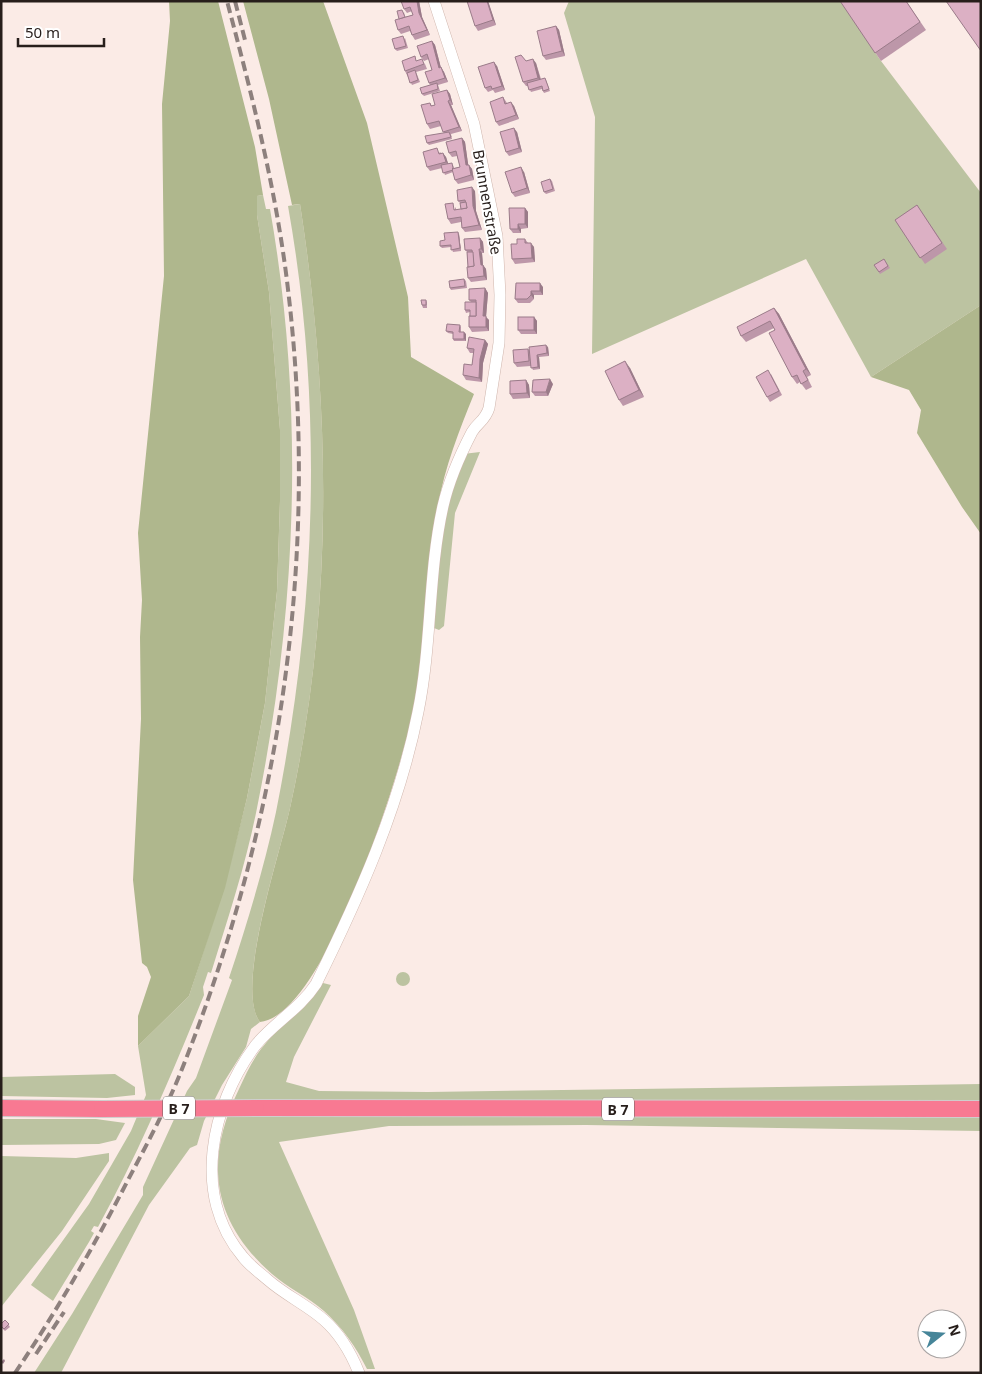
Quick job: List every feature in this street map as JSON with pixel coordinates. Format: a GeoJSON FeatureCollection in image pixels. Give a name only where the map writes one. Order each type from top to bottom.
{"type":"FeatureCollection","features":[{"type":"Feature","properties":{"kind":"highway","name":"B 7"},"geometry":{"type":"LineString","coordinates":[[1,1108],[981,1109]]}},
{"type":"Feature","properties":{"kind":"street","name":"Brunnenstraße"},"geometry":{"type":"LineString","coordinates":[[360,1373],[348,1348],[324,1320],[271,1283],[242,1257],[222,1222],[211,1178],[215,1131],[228,1091],[256,1046],[304,1001],[316,984],[376,852],[406,763],[418,711],[443,506],[458,458],[474,429],[486,419],[489,408],[499,343],[500,295],[497,236],[474,124],[434,1]]}},
{"type":"Feature","properties":{"kind":"green space"},"geometry":{"type":"Polygon","coordinates":[[[169,1],[218,1],[255,147],[263,195],[257,196],[257,215],[269,292],[280,430],[280,501],[277,591],[265,703],[247,798],[225,888],[189,996],[138,1046],[138,1016],[151,977],[147,967],[142,963],[133,880],[141,719],[140,637],[142,600],[138,533],[164,276],[162,104],[170,21],[169,1]]]}},
{"type":"Feature","properties":{"kind":"green space"},"geometry":{"type":"Polygon","coordinates":[[[243,1],[323,1],[367,123],[408,297],[411,357],[474,394],[444,477],[434,532],[421,661],[413,712],[406,742],[376,834],[334,937],[310,979],[285,1009],[260,1022],[253,1005],[252,981],[256,951],[262,918],[290,808],[304,733],[314,658],[321,582],[323,507],[322,431],[318,355],[300,204],[292,205],[269,99],[243,1]]]}},
{"type":"Feature","properties":{"kind":"green space"},"geometry":{"type":"Polygon","coordinates":[[[569,1],[840,1],[881,61],[981,193],[981,305],[871,377],[806,259],[592,354],[595,117],[564,13],[569,1]]]}},
{"type":"Feature","properties":{"kind":"green space"},"geometry":{"type":"Polygon","coordinates":[[[263,195],[266,209],[270,209],[281,284],[288,359],[292,434],[292,509],[281,659],[257,808],[248,850],[230,911],[211,973],[208,972],[203,987],[204,995],[192,1025],[127,1170],[98,1227],[94,1226],[91,1231],[94,1233],[53,1301],[31,1285],[89,1204],[131,1131],[146,1095],[138,1046],[189,996],[224,888],[247,798],[265,703],[277,591],[280,501],[280,430],[269,292],[257,215],[257,196],[263,195]]]}},
{"type":"Feature","properties":{"kind":"green space"},"geometry":{"type":"Polygon","coordinates":[[[300,204],[318,355],[323,506],[321,582],[314,658],[304,733],[290,808],[262,918],[256,950],[252,980],[253,1005],[260,1022],[251,1029],[246,1047],[222,1085],[204,1121],[197,1145],[190,1148],[149,1205],[61,1373],[34,1373],[72,1314],[143,1195],[143,1187],[187,1091],[196,1078],[232,980],[229,978],[255,896],[276,812],[300,661],[307,585],[310,509],[311,434],[307,358],[288,206],[300,204]]]}},
{"type":"Feature","properties":{"kind":"green space"},"geometry":{"type":"Polygon","coordinates":[[[981,305],[981,534],[962,507],[917,433],[921,410],[909,390],[871,377],[981,305]]]}},
{"type":"Feature","properties":{"kind":"green space"},"geometry":{"type":"Polygon","coordinates":[[[480,452],[455,513],[444,626],[439,630],[434,628],[439,556],[447,507],[463,454],[480,452]]]}},
{"type":"Feature","properties":{"kind":"green space"},"geometry":{"type":"Polygon","coordinates":[[[403,972],[408,974],[410,979],[408,984],[403,986],[398,984],[396,979],[398,974],[403,972]]]}},
{"type":"Feature","properties":{"kind":"green space"},"geometry":{"type":"Polygon","coordinates":[[[323,983],[331,985],[294,1057],[286,1082],[319,1091],[428,1092],[981,1084],[981,1131],[586,1125],[389,1126],[279,1142],[354,1310],[375,1369],[367,1369],[348,1338],[331,1317],[278,1279],[252,1253],[236,1232],[226,1210],[220,1188],[218,1164],[221,1140],[228,1115],[246,1074],[268,1040],[323,983]]]}},
{"type":"Feature","properties":{"kind":"green space"},"geometry":{"type":"Polygon","coordinates":[[[115,1074],[135,1087],[135,1095],[107,1098],[1,1096],[1,1077],[115,1074]]]}},
{"type":"Feature","properties":{"kind":"green space"},"geometry":{"type":"Polygon","coordinates":[[[1,1119],[96,1119],[125,1123],[116,1140],[99,1144],[1,1145],[1,1119]]]}},
{"type":"Feature","properties":{"kind":"green space"},"geometry":{"type":"Polygon","coordinates":[[[109,1153],[109,1161],[62,1231],[1,1307],[1,1156],[76,1158],[109,1153]]]}},
{"type":"Feature","properties":{"kind":"building"},"geometry":{"type":"Polygon","coordinates":[[[401,1],[417,1],[419,13],[427,30],[412,35],[409,26],[398,30],[395,20],[413,15],[410,7],[404,9],[401,1]]]}},
{"type":"Feature","properties":{"kind":"building"},"geometry":{"type":"Polygon","coordinates":[[[467,1],[487,1],[493,20],[475,26],[467,1]]]}},
{"type":"Feature","properties":{"kind":"building"},"geometry":{"type":"Polygon","coordinates":[[[840,1],[906,1],[920,22],[875,53],[840,1]]]}},
{"type":"Feature","properties":{"kind":"building"},"geometry":{"type":"Polygon","coordinates":[[[946,1],[981,1],[981,51],[946,1]]]}},
{"type":"Feature","properties":{"kind":"building"},"geometry":{"type":"Polygon","coordinates":[[[402,10],[405,17],[399,19],[397,11],[402,10]]]}},
{"type":"Feature","properties":{"kind":"building"},"geometry":{"type":"Polygon","coordinates":[[[556,26],[562,51],[543,56],[537,31],[556,26]]]}},
{"type":"Feature","properties":{"kind":"building"},"geometry":{"type":"Polygon","coordinates":[[[403,36],[406,46],[395,49],[392,39],[403,36]]]}},
{"type":"Feature","properties":{"kind":"building"},"geometry":{"type":"Polygon","coordinates":[[[432,41],[439,68],[441,67],[445,78],[429,83],[425,72],[432,70],[427,54],[421,57],[417,46],[432,41]]]}},
{"type":"Feature","properties":{"kind":"building"},"geometry":{"type":"Polygon","coordinates":[[[521,55],[526,61],[533,59],[538,78],[523,82],[515,57],[521,55]]]}},
{"type":"Feature","properties":{"kind":"building"},"geometry":{"type":"Polygon","coordinates":[[[415,56],[416,61],[422,59],[424,64],[405,71],[402,61],[415,56]]]}},
{"type":"Feature","properties":{"kind":"building"},"geometry":{"type":"Polygon","coordinates":[[[494,62],[502,86],[492,89],[491,86],[485,88],[478,67],[494,62]]]}},
{"type":"Feature","properties":{"kind":"building"},"geometry":{"type":"Polygon","coordinates":[[[415,70],[418,80],[410,83],[407,73],[415,70]]]}},
{"type":"Feature","properties":{"kind":"building"},"geometry":{"type":"Polygon","coordinates":[[[545,78],[549,89],[543,91],[542,86],[529,90],[527,83],[545,78]]]}},
{"type":"Feature","properties":{"kind":"building"},"geometry":{"type":"Polygon","coordinates":[[[437,83],[438,89],[422,94],[420,88],[437,83]]]}},
{"type":"Feature","properties":{"kind":"building"},"geometry":{"type":"Polygon","coordinates":[[[447,90],[450,100],[448,101],[459,127],[443,132],[439,121],[427,124],[421,105],[430,103],[431,106],[435,105],[432,94],[447,90]]]}},
{"type":"Feature","properties":{"kind":"building"},"geometry":{"type":"Polygon","coordinates":[[[503,97],[505,104],[511,102],[516,115],[496,122],[490,102],[503,97]]]}},
{"type":"Feature","properties":{"kind":"building"},"geometry":{"type":"Polygon","coordinates":[[[514,128],[519,148],[506,152],[500,132],[514,128]]]}},
{"type":"Feature","properties":{"kind":"building"},"geometry":{"type":"Polygon","coordinates":[[[449,132],[451,137],[427,143],[425,136],[449,132]]]}},
{"type":"Feature","properties":{"kind":"building"},"geometry":{"type":"Polygon","coordinates":[[[462,138],[466,165],[469,165],[471,175],[455,180],[452,169],[460,167],[456,151],[449,153],[446,142],[462,138]]]}},
{"type":"Feature","properties":{"kind":"building"},"geometry":{"type":"Polygon","coordinates":[[[437,148],[439,154],[443,153],[446,162],[427,167],[423,152],[437,148]]]}},
{"type":"Feature","properties":{"kind":"building"},"geometry":{"type":"Polygon","coordinates":[[[452,163],[453,170],[443,173],[441,165],[452,163]]]}},
{"type":"Feature","properties":{"kind":"building"},"geometry":{"type":"Polygon","coordinates":[[[521,167],[527,188],[512,193],[505,172],[521,167]]]}},
{"type":"Feature","properties":{"kind":"building"},"geometry":{"type":"Polygon","coordinates":[[[550,179],[553,189],[544,192],[541,182],[550,179]]]}},
{"type":"Feature","properties":{"kind":"building"},"geometry":{"type":"Polygon","coordinates":[[[472,187],[473,206],[479,225],[462,228],[461,217],[448,219],[445,204],[453,203],[454,210],[467,208],[465,200],[458,201],[457,190],[472,187]]]}},
{"type":"Feature","properties":{"kind":"building"},"geometry":{"type":"Polygon","coordinates":[[[466,202],[467,208],[461,209],[460,203],[466,202]]]}},
{"type":"Feature","properties":{"kind":"building"},"geometry":{"type":"Polygon","coordinates":[[[917,205],[942,243],[920,258],[895,220],[917,205]]]}},
{"type":"Feature","properties":{"kind":"building"},"geometry":{"type":"Polygon","coordinates":[[[509,208],[525,208],[525,224],[518,224],[518,229],[510,229],[509,208]]]}},
{"type":"Feature","properties":{"kind":"building"},"geometry":{"type":"Polygon","coordinates":[[[458,232],[460,248],[451,250],[451,245],[440,246],[440,241],[445,240],[444,233],[458,232]]]}},
{"type":"Feature","properties":{"kind":"building"},"geometry":{"type":"Polygon","coordinates":[[[480,238],[481,249],[479,249],[484,276],[468,278],[467,267],[474,266],[472,250],[465,250],[464,239],[480,238]]]}},
{"type":"Feature","properties":{"kind":"building"},"geometry":{"type":"Polygon","coordinates":[[[517,239],[525,239],[525,243],[531,243],[532,258],[512,259],[511,244],[517,244],[517,239]]]}},
{"type":"Feature","properties":{"kind":"building"},"geometry":{"type":"Polygon","coordinates":[[[467,252],[473,252],[474,266],[468,267],[467,252]]]}},
{"type":"Feature","properties":{"kind":"building"},"geometry":{"type":"Polygon","coordinates":[[[884,259],[888,266],[879,272],[874,265],[884,259]]]}},
{"type":"Feature","properties":{"kind":"building"},"geometry":{"type":"Polygon","coordinates":[[[464,279],[465,286],[450,288],[449,281],[464,279]]]}},
{"type":"Feature","properties":{"kind":"building"},"geometry":{"type":"Polygon","coordinates":[[[516,283],[540,283],[540,291],[531,291],[531,295],[527,299],[515,299],[516,283]]]}},
{"type":"Feature","properties":{"kind":"building"},"geometry":{"type":"Polygon","coordinates":[[[485,288],[483,316],[486,316],[486,327],[469,327],[469,316],[476,316],[476,300],[469,300],[469,289],[485,288]]]}},
{"type":"Feature","properties":{"kind":"building"},"geometry":{"type":"Polygon","coordinates":[[[421,300],[426,300],[426,305],[422,305],[421,300]]]}},
{"type":"Feature","properties":{"kind":"building"},"geometry":{"type":"Polygon","coordinates":[[[465,302],[476,302],[476,316],[470,316],[470,310],[465,310],[465,302]]]}},
{"type":"Feature","properties":{"kind":"building"},"geometry":{"type":"Polygon","coordinates":[[[774,308],[806,369],[803,371],[808,380],[801,384],[797,375],[792,377],[769,333],[775,330],[770,321],[741,336],[737,327],[774,308]]]}},
{"type":"Feature","properties":{"kind":"building"},"geometry":{"type":"Polygon","coordinates":[[[518,317],[534,317],[534,330],[518,330],[518,317]]]}},
{"type":"Feature","properties":{"kind":"building"},"geometry":{"type":"Polygon","coordinates":[[[447,324],[460,325],[459,332],[464,332],[464,339],[453,339],[453,332],[446,331],[447,324]]]}},
{"type":"Feature","properties":{"kind":"building"},"geometry":{"type":"Polygon","coordinates":[[[469,337],[485,340],[480,359],[479,378],[463,375],[464,364],[472,365],[474,349],[467,348],[469,337]]]}},
{"type":"Feature","properties":{"kind":"building"},"geometry":{"type":"Polygon","coordinates":[[[546,345],[547,353],[537,355],[538,367],[531,368],[529,347],[546,345]]]}},
{"type":"Feature","properties":{"kind":"building"},"geometry":{"type":"Polygon","coordinates":[[[528,349],[529,361],[514,363],[513,350],[528,349]]]}},
{"type":"Feature","properties":{"kind":"building"},"geometry":{"type":"Polygon","coordinates":[[[625,361],[639,390],[619,400],[605,371],[625,361]]]}},
{"type":"Feature","properties":{"kind":"building"},"geometry":{"type":"Polygon","coordinates":[[[768,370],[779,391],[767,397],[756,377],[768,370]]]}},
{"type":"Feature","properties":{"kind":"building"},"geometry":{"type":"Polygon","coordinates":[[[550,379],[546,392],[532,392],[533,380],[550,379]]]}},
{"type":"Feature","properties":{"kind":"building"},"geometry":{"type":"Polygon","coordinates":[[[526,380],[527,393],[510,394],[510,381],[526,380]]]}},
{"type":"Feature","properties":{"kind":"building"},"geometry":{"type":"Polygon","coordinates":[[[5,1320],[9,1324],[4,1329],[1,1324],[5,1320]]]}},
{"type":"Feature","properties":{"kind":"railway"},"geometry":{"type":"LineString","coordinates":[[15,1373],[75,1278],[102,1229],[156,1125],[182,1069],[216,976],[244,882],[267,786],[284,690],[294,593],[299,495],[297,397],[289,298],[271,185],[255,111],[227,1]]}},
{"type":"Feature","properties":{"kind":"railway"},"geometry":{"type":"LineString","coordinates":[[235,1],[246,44]]}},
{"type":"Feature","properties":{"kind":"railway"},"geometry":{"type":"LineString","coordinates":[[36,1354],[64,1312]]}}]}
